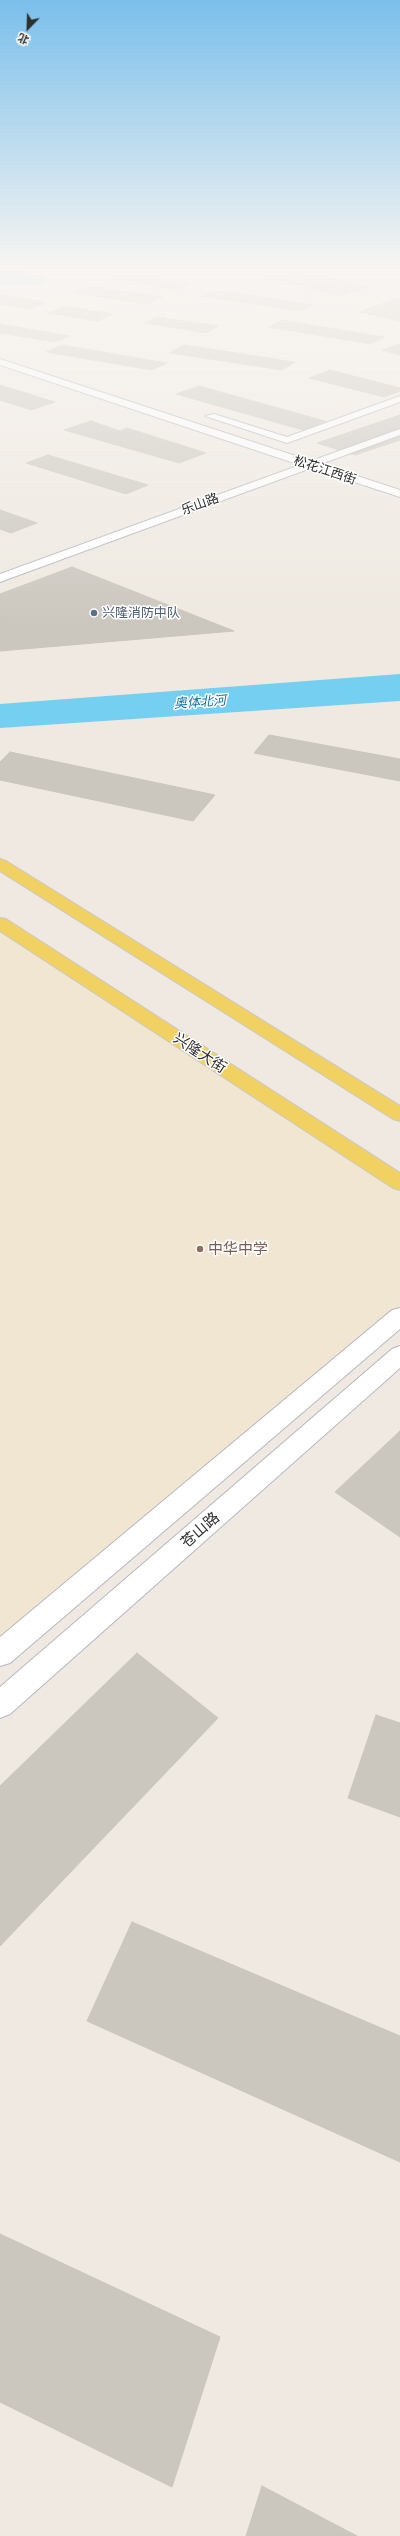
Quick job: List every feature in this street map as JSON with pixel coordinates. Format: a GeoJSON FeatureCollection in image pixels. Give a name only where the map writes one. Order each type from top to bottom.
{"type":"FeatureCollection","features":[{"type":"Feature","properties":{"kind":"main road"},"geometry":{"type":"LineString","coordinates":[[0,864],[400,1115]]}},
{"type":"Feature","properties":{"kind":"main road","name":"兴隆大街"},"geometry":{"type":"LineString","coordinates":[[0,923],[400,1183]]}},
{"type":"Feature","properties":{"kind":"street","name":"松花江西街"},"geometry":{"type":"LineString","coordinates":[[77,387],[291,458]]}},
{"type":"Feature","properties":{"kind":"street"},"geometry":{"type":"LineString","coordinates":[[196,411],[287,440],[400,399]]}},
{"type":"Feature","properties":{"kind":"street"},"geometry":{"type":"LineString","coordinates":[[371,430],[400,420]]}},
{"type":"Feature","properties":{"kind":"street","name":"乐山路"},"geometry":{"type":"LineString","coordinates":[[0,578],[307,458],[400,432]]}},
{"type":"Feature","properties":{"kind":"street","name":"乐山路"},"geometry":{"type":"LineString","coordinates":[[271,465],[291,458],[307,458]]}},
{"type":"Feature","properties":{"kind":"street","name":"松花江西街"},"geometry":{"type":"LineString","coordinates":[[307,458],[400,494]]}},
{"type":"Feature","properties":{"kind":"street"},"geometry":{"type":"LineString","coordinates":[[0,1654],[400,1316]]}},
{"type":"Feature","properties":{"kind":"street","name":"苍山路"},"geometry":{"type":"LineString","coordinates":[[0,1705],[400,1356]]}},
{"type":"Feature","properties":{"kind":"shaded area","name":"中华中学"},"geometry":{"type":"Polygon","coordinates":[[[0,919],[400,1183],[400,1315],[0,1654],[0,919]]]}},
{"type":"Feature","properties":{"kind":"water","name":"奥体北河"},"geometry":{"type":"Polygon","coordinates":[[[400,674],[400,701],[0,728],[0,704],[400,674]]]}},
{"type":"Feature","properties":{"kind":"building"},"geometry":{"type":"Polygon","coordinates":[[[0,387],[8,387],[55,402],[31,410],[0,400],[0,387]]]}},
{"type":"Feature","properties":{"kind":"building"},"geometry":{"type":"Polygon","coordinates":[[[195,387],[204,387],[325,421],[303,430],[176,394],[195,387]]]}},
{"type":"Feature","properties":{"kind":"building"},"geometry":{"type":"Polygon","coordinates":[[[346,387],[400,388],[400,391],[384,397],[346,387]]]}},
{"type":"Feature","properties":{"kind":"building"},"geometry":{"type":"Polygon","coordinates":[[[400,415],[400,440],[355,455],[317,443],[400,415]]]}},
{"type":"Feature","properties":{"kind":"building"},"geometry":{"type":"Polygon","coordinates":[[[91,421],[120,431],[127,428],[206,453],[179,463],[64,430],[91,421]]]}},
{"type":"Feature","properties":{"kind":"building"},"geometry":{"type":"Polygon","coordinates":[[[48,455],[148,485],[126,494],[26,463],[48,455]]]}},
{"type":"Feature","properties":{"kind":"building"},"geometry":{"type":"Polygon","coordinates":[[[0,510],[37,523],[11,533],[0,529],[0,510]]]}},
{"type":"Feature","properties":{"kind":"building","name":"兴隆消防中队"},"geometry":{"type":"Polygon","coordinates":[[[72,567],[234,631],[0,651],[0,594],[72,567]]]}},
{"type":"Feature","properties":{"kind":"building"},"geometry":{"type":"Polygon","coordinates":[[[269,735],[400,759],[400,781],[254,753],[269,735]]]}},
{"type":"Feature","properties":{"kind":"building"},"geometry":{"type":"Polygon","coordinates":[[[10,752],[215,795],[193,821],[0,780],[0,762],[10,752]]]}},
{"type":"Feature","properties":{"kind":"building"},"geometry":{"type":"Polygon","coordinates":[[[400,1431],[400,1537],[335,1492],[400,1431]]]}},
{"type":"Feature","properties":{"kind":"building"},"geometry":{"type":"Polygon","coordinates":[[[137,1653],[218,1718],[0,1946],[0,1786],[137,1653]]]}},
{"type":"Feature","properties":{"kind":"building"},"geometry":{"type":"Polygon","coordinates":[[[376,1715],[400,1723],[400,1817],[348,1798],[376,1715]]]}},
{"type":"Feature","properties":{"kind":"building"},"geometry":{"type":"Polygon","coordinates":[[[132,1922],[400,2036],[400,2162],[87,2021],[132,1922]]]}},
{"type":"Feature","properties":{"kind":"building"},"geometry":{"type":"Polygon","coordinates":[[[0,2234],[220,2337],[172,2487],[0,2402],[0,2234]]]}},
{"type":"Feature","properties":{"kind":"building"},"geometry":{"type":"Polygon","coordinates":[[[262,2486],[357,2536],[246,2536],[262,2486]]]}},
{"type":"Feature","properties":{"kind":"place","name":"兴隆消防中队"},"geometry":{"type":"Point","coordinates":[94,613]}},
{"type":"Feature","properties":{"kind":"place","name":"中华中学"},"geometry":{"type":"Point","coordinates":[200,1249]}}]}
